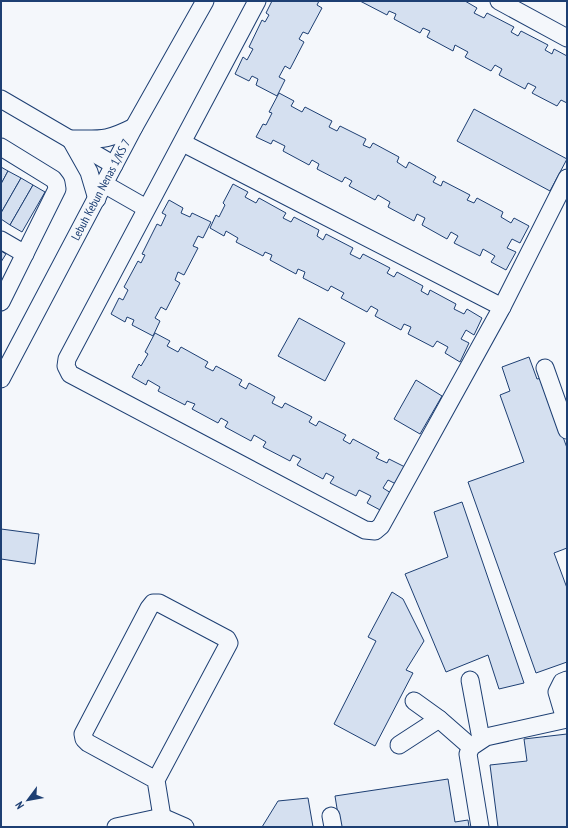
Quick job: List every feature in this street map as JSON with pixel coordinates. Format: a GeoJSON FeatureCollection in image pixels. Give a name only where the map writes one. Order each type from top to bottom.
{"type":"FeatureCollection","features":[{"type":"Feature","properties":{"kind":"street","name":"Lebuh Kebun Nenas 1/KS 7"},"geometry":{"type":"LineString","coordinates":[[1,379],[134,127],[204,1]]}},
{"type":"Feature","properties":{"kind":"street"},"geometry":{"type":"LineString","coordinates":[[257,1],[183,143],[146,208],[67,358],[66,366],[70,374],[365,530],[375,531],[381,526],[502,307],[567,178]]}},
{"type":"Feature","properties":{"kind":"street"},"geometry":{"type":"LineString","coordinates":[[499,1],[567,38]]}},
{"type":"Feature","properties":{"kind":"street"},"geometry":{"type":"LineString","coordinates":[[1,99],[114,165]]}},
{"type":"Feature","properties":{"kind":"street"},"geometry":{"type":"LineString","coordinates":[[70,138],[102,140],[114,137],[134,127]]}},
{"type":"Feature","properties":{"kind":"street"},"geometry":{"type":"LineString","coordinates":[[70,138],[100,192],[146,208]]}},
{"type":"Feature","properties":{"kind":"street"},"geometry":{"type":"LineString","coordinates":[[183,143],[502,307]]}},
{"type":"Feature","properties":{"kind":"street"},"geometry":{"type":"LineString","coordinates":[[1,146],[53,179],[56,183],[57,189],[1,302]]}},
{"type":"Feature","properties":{"kind":"street"},"geometry":{"type":"LineString","coordinates":[[1,240],[25,254]]}},
{"type":"Feature","properties":{"kind":"street"},"geometry":{"type":"LineString","coordinates":[[545,368],[567,430]]}},
{"type":"Feature","properties":{"kind":"street"},"geometry":{"type":"LineString","coordinates":[[156,780],[88,743],[84,739],[83,734],[149,608],[153,604],[158,603],[227,639],[229,643],[156,780],[162,817]]}},
{"type":"Feature","properties":{"kind":"street"},"geometry":{"type":"LineString","coordinates":[[470,680],[476,743]]}},
{"type":"Feature","properties":{"kind":"street"},"geometry":{"type":"LineString","coordinates":[[480,827],[468,754],[476,743],[566,719],[557,692],[562,682],[567,680]]}},
{"type":"Feature","properties":{"kind":"street"},"geometry":{"type":"LineString","coordinates":[[414,700],[439,719],[476,743]]}},
{"type":"Feature","properties":{"kind":"street"},"geometry":{"type":"LineString","coordinates":[[400,745],[439,719]]}},
{"type":"Feature","properties":{"kind":"street"},"geometry":{"type":"LineString","coordinates":[[116,827],[162,817],[185,827]]}},
{"type":"Feature","properties":{"kind":"building"},"geometry":{"type":"Polygon","coordinates":[[[272,1],[319,1],[317,5],[322,8],[308,34],[303,32],[299,39],[304,42],[290,69],[285,66],[279,77],[285,80],[277,96],[256,85],[258,79],[252,76],[249,81],[235,74],[243,57],[247,60],[253,49],[249,47],[262,20],[265,22],[269,15],[266,13],[272,1]]]}},
{"type":"Feature","properties":{"kind":"building"},"geometry":{"type":"Polygon","coordinates":[[[360,1],[465,1],[477,8],[474,13],[484,18],[487,13],[514,27],[511,32],[518,36],[521,31],[548,45],[545,50],[552,54],[554,49],[567,56],[567,103],[561,100],[557,106],[532,93],[536,87],[528,83],[525,89],[499,75],[502,69],[495,65],[491,71],[465,57],[468,52],[455,45],[453,51],[427,37],[430,31],[423,28],[420,33],[394,19],[396,14],[389,11],[387,15],[360,1]]]}},
{"type":"Feature","properties":{"kind":"building"},"geometry":{"type":"Polygon","coordinates":[[[279,93],[294,101],[291,106],[302,112],[305,107],[332,121],[329,127],[337,131],[340,126],[366,139],[363,145],[370,148],[373,143],[399,157],[397,162],[406,168],[409,162],[436,177],[433,182],[441,186],[443,181],[470,195],[467,200],[474,203],[477,198],[503,212],[501,217],[511,223],[514,218],[529,226],[520,243],[512,239],[507,248],[516,252],[506,270],[491,262],[495,256],[483,249],[480,256],[454,243],[458,236],[451,232],[447,239],[422,225],[425,218],[417,214],[414,221],[388,207],[390,202],[378,195],[375,200],[349,186],[352,181],[345,177],[342,182],[317,169],[319,164],[312,160],[309,165],[283,151],[285,146],[273,140],[271,144],[256,137],[263,124],[266,125],[272,113],[269,112],[279,93]]]}},
{"type":"Feature","properties":{"kind":"building"},"geometry":{"type":"Polygon","coordinates":[[[474,109],[567,159],[550,191],[457,141],[474,109]]]}},
{"type":"Feature","properties":{"kind":"building"},"geometry":{"type":"Polygon","coordinates":[[[1,167],[8,171],[1,184],[1,167]]]}},
{"type":"Feature","properties":{"kind":"building"},"geometry":{"type":"Polygon","coordinates":[[[8,171],[21,178],[1,213],[1,184],[8,171]]]}},
{"type":"Feature","properties":{"kind":"building"},"geometry":{"type":"Polygon","coordinates":[[[21,178],[33,185],[10,225],[1,219],[1,213],[21,178]]]}},
{"type":"Feature","properties":{"kind":"building"},"geometry":{"type":"Polygon","coordinates":[[[233,184],[248,192],[245,197],[256,203],[259,198],[286,213],[283,218],[291,222],[294,217],[319,230],[317,236],[323,240],[326,234],[353,248],[350,254],[360,259],[363,254],[390,268],[387,273],[394,277],[397,272],[423,286],[421,291],[428,295],[430,290],[456,304],[454,309],[464,314],[467,309],[482,318],[474,335],[466,330],[461,339],[469,343],[460,362],[445,353],[448,347],[437,341],[433,347],[408,334],[411,327],[404,324],[401,330],[375,316],[378,310],[371,306],[367,312],[341,298],[344,293],[331,286],[328,291],[303,278],[305,272],[298,269],[296,274],[270,260],[272,255],[265,252],[263,256],[236,242],[238,238],[226,231],[224,236],[210,228],[216,215],[219,217],[225,205],[223,203],[233,184]]]}},
{"type":"Feature","properties":{"kind":"building"},"geometry":{"type":"Polygon","coordinates":[[[33,185],[45,192],[22,232],[10,225],[33,185]]]}},
{"type":"Feature","properties":{"kind":"building"},"geometry":{"type":"Polygon","coordinates":[[[169,200],[183,208],[181,213],[190,217],[192,213],[211,222],[203,238],[198,236],[193,246],[198,248],[184,275],[178,272],[175,280],[180,283],[166,310],[161,307],[155,318],[160,321],[153,336],[132,325],[134,320],[127,317],[125,322],[111,314],[119,298],[123,300],[128,290],[124,287],[138,261],[141,263],[145,255],[142,254],[157,224],[161,226],[166,215],[162,213],[169,200]]]}},
{"type":"Feature","properties":{"kind":"building"},"geometry":{"type":"Polygon","coordinates":[[[1,251],[6,254],[1,262],[1,251]]]}},
{"type":"Feature","properties":{"kind":"building"},"geometry":{"type":"Polygon","coordinates":[[[299,318],[345,343],[325,381],[278,356],[299,318]]]}},
{"type":"Feature","properties":{"kind":"building"},"geometry":{"type":"Polygon","coordinates":[[[155,333],[170,341],[167,346],[178,352],[181,347],[208,362],[205,367],[213,371],[216,366],[242,380],[239,385],[246,389],[249,383],[275,397],[272,403],[282,408],[285,403],[312,417],[309,422],[316,426],[319,421],[346,435],[343,440],[350,444],[353,439],[379,453],[376,458],[387,463],[389,459],[405,467],[396,484],[388,480],[383,488],[391,493],[382,511],[367,503],[371,496],[359,490],[356,496],[330,483],[334,477],[326,473],[323,479],[297,465],[301,459],[293,455],[290,461],[263,447],[266,442],[254,435],[251,441],[225,427],[228,422],[221,418],[218,423],[192,409],[195,404],[187,401],[185,405],[158,391],[160,387],[148,380],[146,385],[132,377],[139,364],[141,366],[148,354],[145,352],[155,333]]]}},
{"type":"Feature","properties":{"kind":"building"},"geometry":{"type":"Polygon","coordinates":[[[529,357],[537,379],[542,378],[567,448],[567,548],[554,553],[567,588],[567,662],[536,673],[468,482],[524,462],[500,395],[510,391],[502,367],[529,357]]]}},
{"type":"Feature","properties":{"kind":"building"},"geometry":{"type":"Polygon","coordinates":[[[416,380],[442,396],[420,434],[394,419],[416,380]]]}},
{"type":"Feature","properties":{"kind":"building"},"geometry":{"type":"Polygon","coordinates":[[[462,502],[524,683],[499,689],[488,655],[446,672],[405,574],[448,557],[434,512],[462,502]]]}},
{"type":"Feature","properties":{"kind":"building"},"geometry":{"type":"Polygon","coordinates":[[[1,529],[39,534],[35,564],[1,559],[1,529]]]}},
{"type":"Feature","properties":{"kind":"building"},"geometry":{"type":"Polygon","coordinates":[[[392,592],[403,599],[424,641],[406,670],[413,673],[375,746],[334,724],[376,641],[368,637],[392,592]]]}},
{"type":"Feature","properties":{"kind":"building"},"geometry":{"type":"Polygon","coordinates":[[[567,734],[567,827],[498,827],[490,765],[527,761],[524,739],[567,734]]]}},
{"type":"Feature","properties":{"kind":"building"},"geometry":{"type":"Polygon","coordinates":[[[448,779],[455,822],[468,820],[469,827],[340,827],[335,796],[448,779]]]}},
{"type":"Feature","properties":{"kind":"building"},"geometry":{"type":"Polygon","coordinates":[[[308,798],[313,827],[262,827],[278,801],[308,798]]]}}]}
